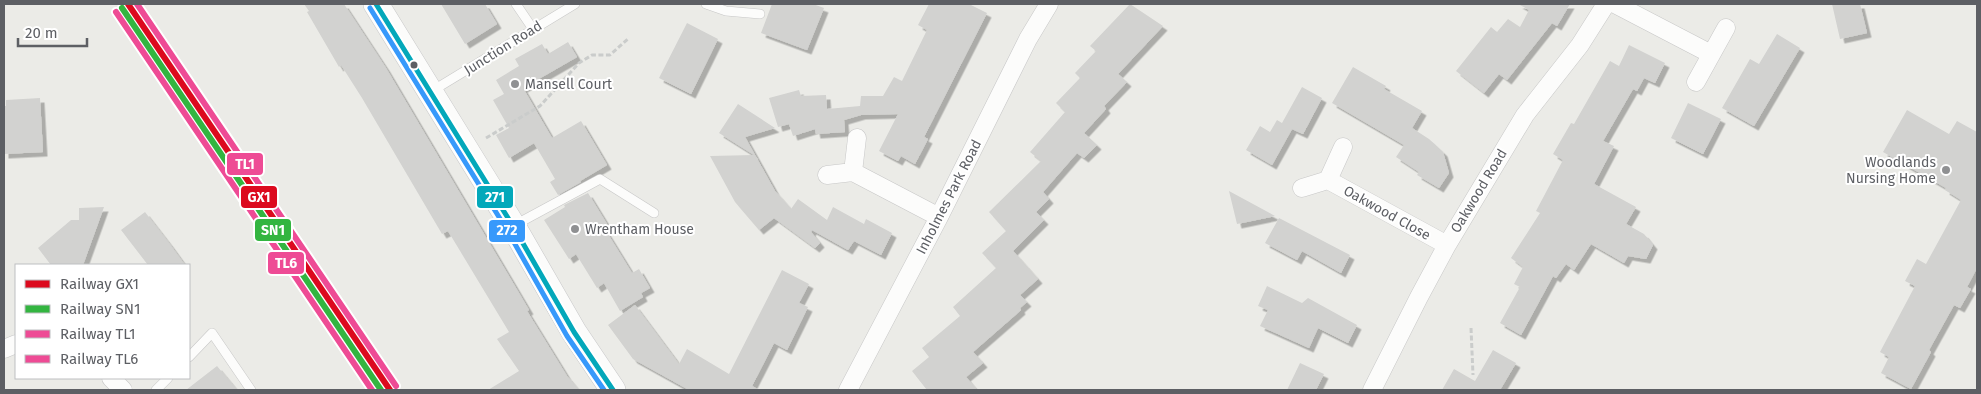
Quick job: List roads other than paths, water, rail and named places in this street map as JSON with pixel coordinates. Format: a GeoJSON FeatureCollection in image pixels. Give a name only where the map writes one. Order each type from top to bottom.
{"type":"FeatureCollection","features":[{"type":"Feature","properties":{"kind":"street"},"geometry":{"type":"LineString","coordinates":[[376,4],[513,226],[574,332],[612,390]]}},
{"type":"Feature","properties":{"kind":"street","name":"Inholmes Park Road"},"geometry":{"type":"LineString","coordinates":[[848,390],[939,217],[1028,39],[1049,4]]}},
{"type":"Feature","properties":{"kind":"street","name":"Oakwood Road"},"geometry":{"type":"LineString","coordinates":[[1372,390],[1418,296],[1525,115],[1580,45],[1606,4]]}},
{"type":"Feature","properties":{"kind":"street"},"geometry":{"type":"LineString","coordinates":[[1615,4],[1712,54]]}},
{"type":"Feature","properties":{"kind":"street"},"geometry":{"type":"LineString","coordinates":[[1696,82],[1726,28]]}},
{"type":"Feature","properties":{"kind":"street"},"geometry":{"type":"LineString","coordinates":[[853,172],[857,138]]}},
{"type":"Feature","properties":{"kind":"street","name":"Oakwood Close"},"geometry":{"type":"LineString","coordinates":[[1328,180],[1343,147]]}},
{"type":"Feature","properties":{"kind":"street"},"geometry":{"type":"LineString","coordinates":[[827,176],[853,172],[939,217]]}},
{"type":"Feature","properties":{"kind":"street","name":"Oakwood Close"},"geometry":{"type":"LineString","coordinates":[[1302,188],[1328,180],[1447,245]]}},
{"type":"Feature","properties":{"kind":"street"},"geometry":{"type":"LineString","coordinates":[[112,379],[123,390]]}},
{"type":"Feature","properties":{"kind":"lane"},"geometry":{"type":"LineString","coordinates":[[516,4],[533,29]]}},
{"type":"Feature","properties":{"kind":"lane","name":"Junction Road"},"geometry":{"type":"LineString","coordinates":[[431,92],[575,4]]}},
{"type":"Feature","properties":{"kind":"lane"},"geometry":{"type":"LineString","coordinates":[[706,4],[726,11],[760,14]]}},
{"type":"Feature","properties":{"kind":"lane"},"geometry":{"type":"LineString","coordinates":[[513,226],[600,180],[654,213]]}},
{"type":"Feature","properties":{"kind":"lane"},"geometry":{"type":"LineString","coordinates":[[190,356],[212,333],[251,390]]}},
{"type":"Feature","properties":{"kind":"lane"},"geometry":{"type":"LineString","coordinates":[[156,390],[167,379]]}},
{"type":"Feature","properties":{"kind":"rail line","name":"GX1"},"geometry":{"type":"LineString","coordinates":[[128,4],[390,390]]}},
{"type":"Feature","properties":{"kind":"rail line","name":"TL1"},"geometry":{"type":"LineString","coordinates":[[137,4],[396,386]]}},
{"type":"Feature","properties":{"kind":"rail line","name":"SN1"},"geometry":{"type":"LineString","coordinates":[[122,8],[381,390]]}},
{"type":"Feature","properties":{"kind":"rail line","name":"TL6"},"geometry":{"type":"LineString","coordinates":[[116,12],[372,390]]}},
{"type":"Feature","properties":{"kind":"place","name":"Mansell Court"},"geometry":{"type":"Point","coordinates":[515,84]}},
{"type":"Feature","properties":{"kind":"place","name":"Woodlands Nursing Home"},"geometry":{"type":"Point","coordinates":[1946,170]}},
{"type":"Feature","properties":{"kind":"place","name":"Wrentham House"},"geometry":{"type":"Point","coordinates":[575,229]}}]}
